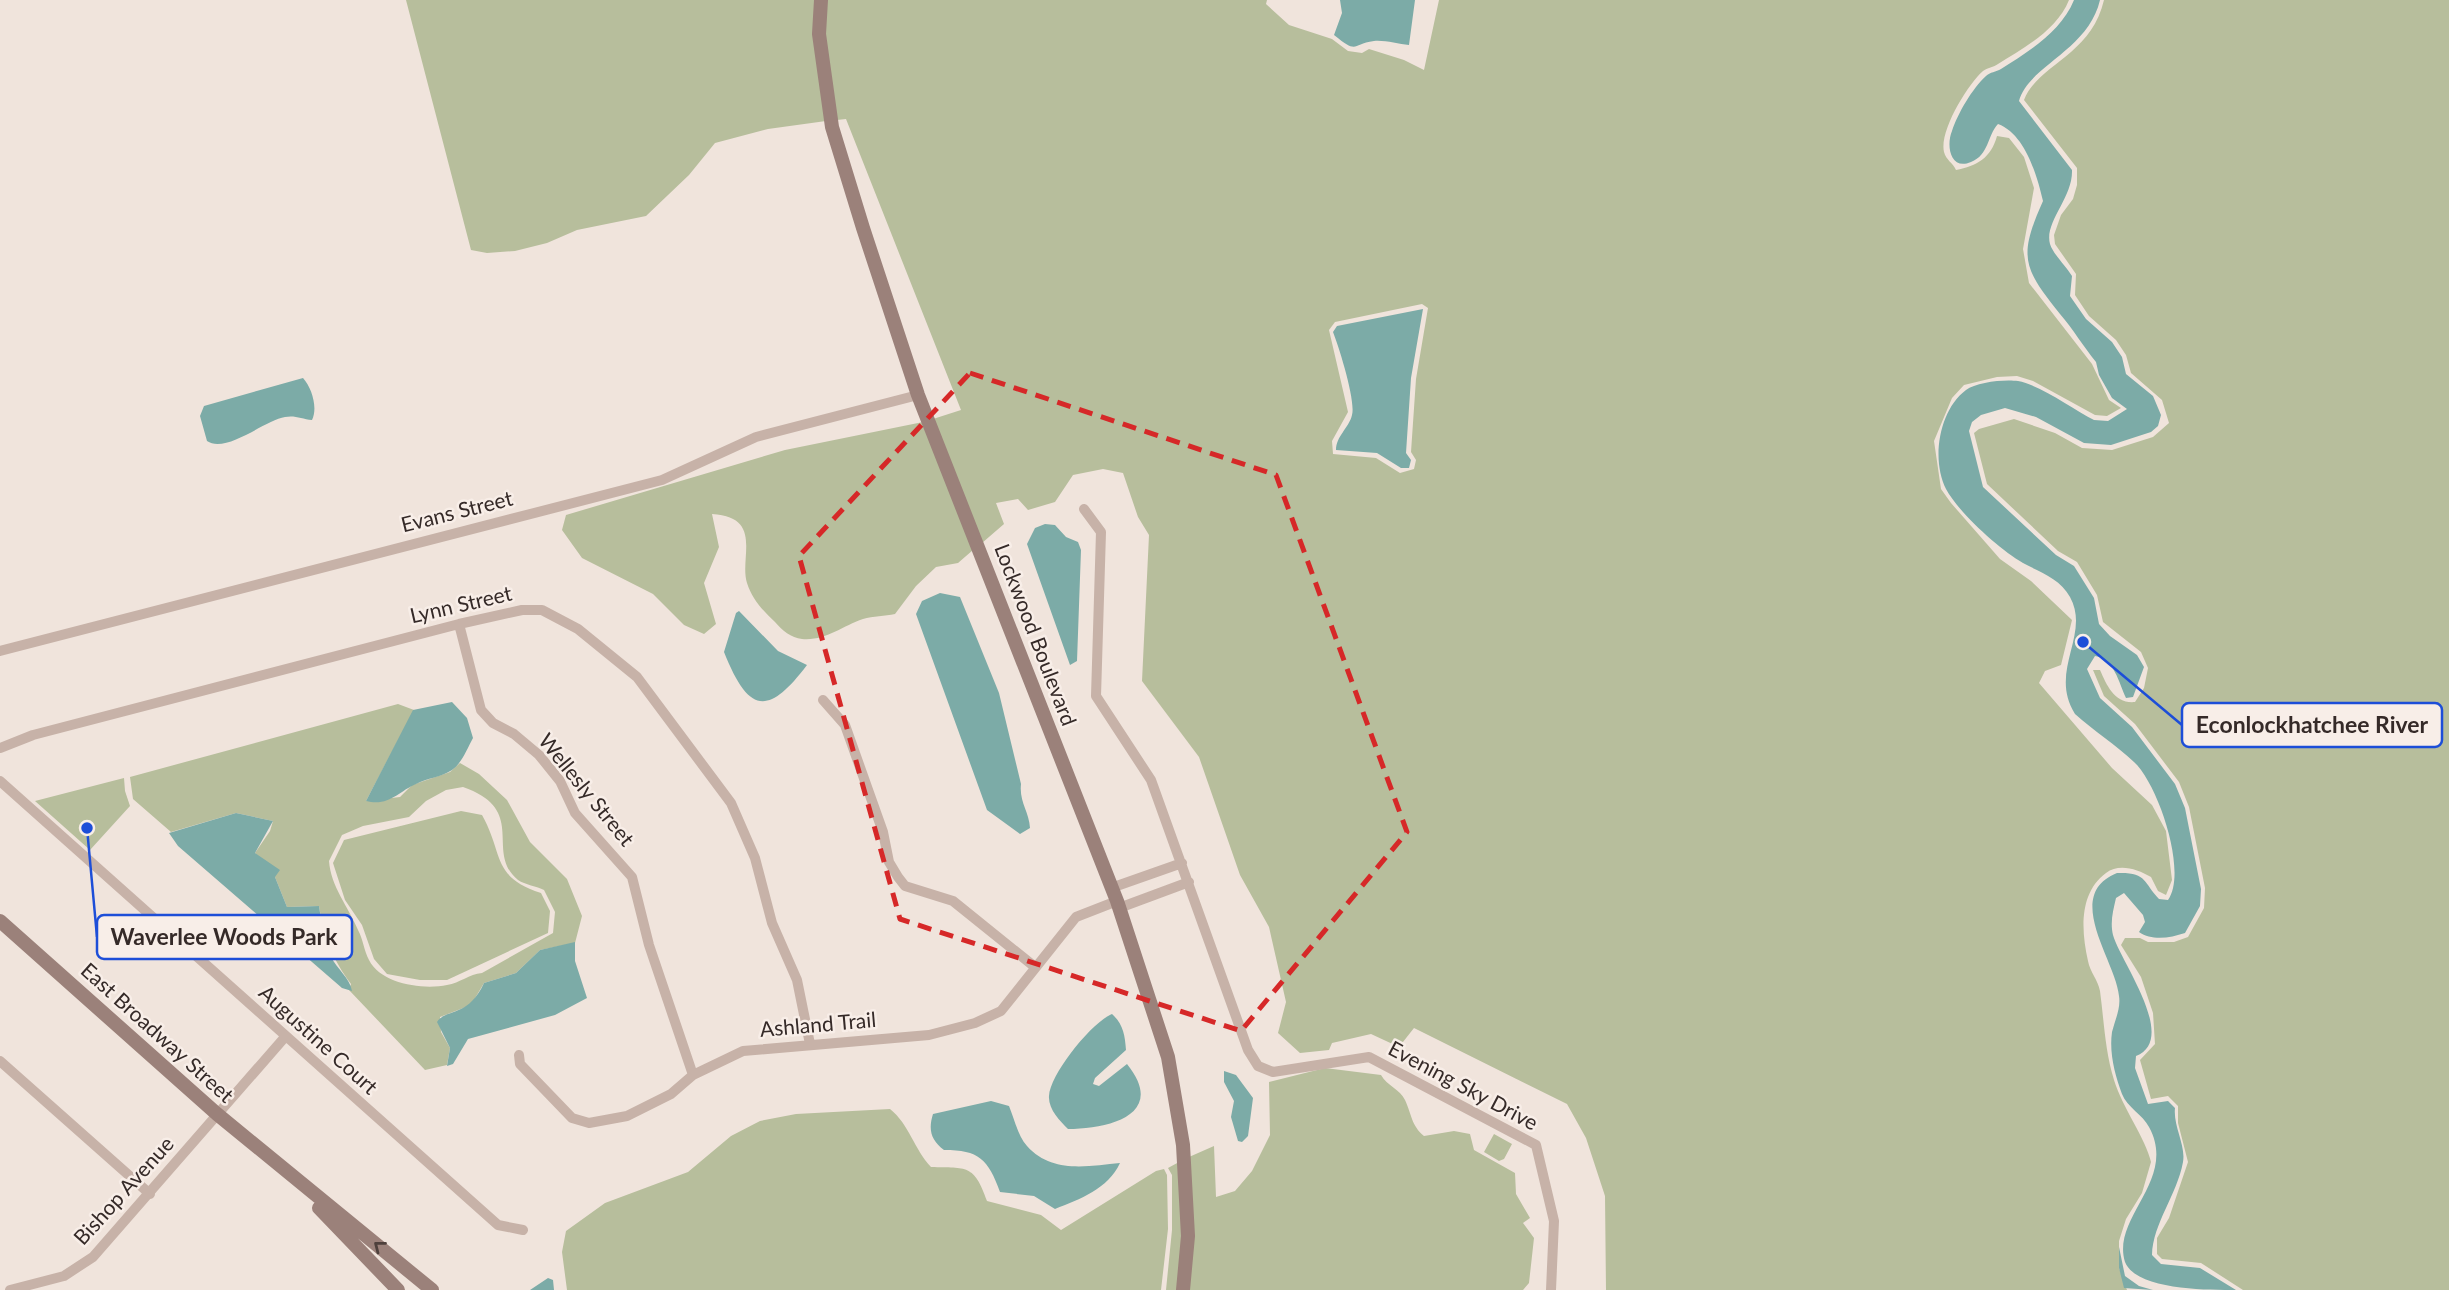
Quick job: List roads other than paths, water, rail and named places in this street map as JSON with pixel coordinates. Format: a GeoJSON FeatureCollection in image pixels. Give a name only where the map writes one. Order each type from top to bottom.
{"type":"FeatureCollection","features":[{"type":"Feature","properties":{"kind":"street","name":"Lockwood Boulevard"},"geometry":{"type":"LineString","coordinates":[[821,0],[819,34],[832,128],[918,395],[1115,899],[1168,1057],[1183,1145],[1188,1236],[1183,1290]]}},
{"type":"Feature","properties":{"kind":"street","name":"Evans Street"},"geometry":{"type":"LineString","coordinates":[[0,651],[662,480],[756,437],[918,395]]}},
{"type":"Feature","properties":{"kind":"street","name":"Evening Sky Drive"},"geometry":{"type":"LineString","coordinates":[[1084,509],[1101,532],[1096,696],[1152,780],[1248,1049],[1258,1066],[1273,1072],[1369,1057],[1536,1145],[1554,1222],[1551,1290]]}},
{"type":"Feature","properties":{"kind":"street","name":"Lynn Street"},"geometry":{"type":"LineString","coordinates":[[0,748],[33,734],[459,624],[522,610],[542,610],[578,629],[637,677],[731,803],[755,858],[772,923],[797,980],[810,1044]]}},
{"type":"Feature","properties":{"kind":"street","name":"Wellesly Street"},"geometry":{"type":"LineString","coordinates":[[459,624],[481,710],[493,723],[514,734],[539,755],[560,780],[575,813],[632,877],[656,967],[693,1075]]}},
{"type":"Feature","properties":{"kind":"street"},"geometry":{"type":"LineString","coordinates":[[823,701],[845,725],[883,832],[889,862],[905,886],[953,901],[1035,967]]}},
{"type":"Feature","properties":{"kind":"street","name":"Augustine Court"},"geometry":{"type":"LineString","coordinates":[[0,781],[498,1225],[523,1230]]}},
{"type":"Feature","properties":{"kind":"street"},"geometry":{"type":"LineString","coordinates":[[1115,899],[1182,863]]}},
{"type":"Feature","properties":{"kind":"street"},"geometry":{"type":"LineString","coordinates":[[1115,899],[1189,882]]}},
{"type":"Feature","properties":{"kind":"street","name":"Ashland Trail"},"geometry":{"type":"LineString","coordinates":[[519,1055],[520,1064],[572,1118],[589,1124],[627,1116],[671,1094],[693,1075],[743,1051],[929,1035],[975,1023],[1001,1011],[1076,917],[1115,899]]}},
{"type":"Feature","properties":{"kind":"street","name":"East Broadway Street"},"geometry":{"type":"LineString","coordinates":[[0,921],[287,1174],[432,1290]]}},
{"type":"Feature","properties":{"kind":"street","name":"Bishop Avenue"},"geometry":{"type":"LineString","coordinates":[[10,1290],[79,1269],[150,1194],[285,1037]]}},
{"type":"Feature","properties":{"kind":"street"},"geometry":{"type":"LineString","coordinates":[[0,1062],[150,1194]]}},
{"type":"Feature","properties":{"kind":"street","name":"East Broadway Street"},"geometry":{"type":"LineString","coordinates":[[287,1174],[398,1290]]}},
{"type":"Feature","properties":{"kind":"water"},"geometry":{"type":"Polygon","coordinates":[[[1340,0],[1415,0],[1409,45],[1378,41],[1355,47],[1348,45],[1334,35],[1342,13],[1340,0]]]}},
{"type":"Feature","properties":{"kind":"water"},"geometry":{"type":"Polygon","coordinates":[[[2074,0],[2100,0],[2084,32],[2034,78],[2019,101],[2072,170],[2068,190],[2049,236],[2052,248],[2072,276],[2070,296],[2086,319],[2112,342],[2122,357],[2126,374],[2153,396],[2161,415],[2158,426],[2151,432],[2111,445],[2084,443],[2036,417],[2005,408],[1981,415],[1972,422],[1969,431],[1983,487],[2056,555],[2074,566],[2094,598],[2099,624],[2110,636],[2137,655],[2144,667],[2133,697],[2126,698],[2107,661],[2095,656],[2087,669],[2100,698],[2132,727],[2175,784],[2185,808],[2201,889],[2200,906],[2185,933],[2161,938],[2139,932],[2145,922],[2143,915],[2124,893],[2116,898],[2112,917],[2113,935],[2143,999],[2152,1034],[2148,1047],[2136,1056],[2135,1068],[2148,1104],[2168,1101],[2175,1108],[2183,1149],[2180,1174],[2156,1232],[2152,1255],[2161,1264],[2200,1268],[2236,1290],[2191,1289],[2157,1283],[2132,1271],[2125,1262],[2123,1245],[2127,1229],[2156,1164],[2156,1146],[2149,1127],[2124,1099],[2115,1072],[2111,1040],[2119,996],[2096,930],[2094,897],[2101,883],[2117,873],[2127,873],[2143,879],[2159,899],[2168,900],[2173,887],[2174,870],[2168,829],[2161,808],[2143,773],[2134,762],[2075,714],[2068,698],[2067,668],[2076,625],[2075,611],[2066,590],[2055,580],[2013,557],[1970,519],[1946,489],[1939,464],[1940,436],[1949,410],[1966,390],[1977,385],[2006,380],[2027,383],[2094,420],[2108,421],[2127,409],[2112,398],[2099,375],[2096,362],[2038,285],[2032,273],[2028,249],[2043,201],[2023,146],[2007,129],[1998,124],[1985,150],[1971,162],[1964,164],[1954,160],[1949,143],[1958,117],[1981,81],[2043,40],[2061,22],[2074,0]]]}},
{"type":"Feature","properties":{"kind":"water"},"geometry":{"type":"Polygon","coordinates":[[[1423,309],[1411,378],[1406,453],[1411,460],[1409,468],[1401,468],[1377,453],[1336,450],[1353,408],[1333,332],[1337,326],[1423,309]]]}},
{"type":"Feature","properties":{"kind":"water"},"geometry":{"type":"Polygon","coordinates":[[[303,378],[313,398],[312,420],[285,417],[235,440],[215,444],[207,441],[200,416],[204,406],[303,378]]]}},
{"type":"Feature","properties":{"kind":"water"},"geometry":{"type":"Polygon","coordinates":[[[1045,524],[1055,525],[1066,537],[1078,542],[1081,550],[1077,661],[1070,665],[1027,544],[1035,528],[1045,524]]]}},
{"type":"Feature","properties":{"kind":"water"},"geometry":{"type":"Polygon","coordinates":[[[940,593],[960,597],[999,693],[1030,828],[1020,834],[987,810],[916,614],[922,601],[940,593]]]}},
{"type":"Feature","properties":{"kind":"water"},"geometry":{"type":"Polygon","coordinates":[[[739,611],[778,651],[807,665],[781,694],[769,700],[760,701],[741,687],[724,652],[736,613],[739,611]]]}},
{"type":"Feature","properties":{"kind":"water"},"geometry":{"type":"Polygon","coordinates":[[[452,702],[467,718],[473,738],[459,764],[448,772],[420,782],[387,800],[366,801],[413,710],[452,702]]]}},
{"type":"Feature","properties":{"kind":"water"},"geometry":{"type":"Polygon","coordinates":[[[236,813],[273,821],[255,853],[280,870],[275,877],[287,907],[319,906],[328,951],[352,991],[342,988],[178,846],[169,833],[236,813]]]}},
{"type":"Feature","properties":{"kind":"water"},"geometry":{"type":"Polygon","coordinates":[[[575,942],[575,961],[587,998],[555,1015],[468,1039],[453,1064],[447,1066],[450,1048],[437,1022],[441,1018],[471,1002],[484,983],[516,973],[540,950],[575,942]]]}},
{"type":"Feature","properties":{"kind":"water"},"geometry":{"type":"Polygon","coordinates":[[[1112,1014],[1123,1030],[1126,1050],[1095,1078],[1093,1084],[1099,1086],[1127,1064],[1138,1081],[1141,1096],[1137,1107],[1128,1116],[1115,1122],[1068,1129],[1050,1106],[1051,1086],[1073,1050],[1094,1027],[1112,1014]]]}},
{"type":"Feature","properties":{"kind":"water"},"geometry":{"type":"Polygon","coordinates":[[[1224,1071],[1236,1075],[1253,1098],[1248,1136],[1242,1142],[1238,1141],[1231,1117],[1234,1101],[1224,1082],[1224,1071]]]}},
{"type":"Feature","properties":{"kind":"water"},"geometry":{"type":"Polygon","coordinates":[[[991,1101],[1009,1106],[1024,1142],[1037,1155],[1048,1161],[1071,1166],[1120,1163],[1101,1186],[1055,1209],[1034,1196],[1000,1192],[991,1172],[981,1159],[966,1152],[944,1150],[933,1138],[931,1130],[933,1114],[991,1101]]]}},
{"type":"Feature","properties":{"kind":"water"},"geometry":{"type":"Polygon","coordinates":[[[2119,1247],[2125,1276],[2139,1286],[2153,1290],[2124,1288],[2119,1268],[2119,1247]]]}},
{"type":"Feature","properties":{"kind":"water"},"geometry":{"type":"Polygon","coordinates":[[[548,1278],[553,1280],[554,1290],[530,1290],[548,1278]]]}},
{"type":"Feature","properties":{"kind":"place","name":"Econlockhatchee River"},"geometry":{"type":"Point","coordinates":[2083,642]}},
{"type":"Feature","properties":{"kind":"place","name":"Waverlee Woods Park"},"geometry":{"type":"Point","coordinates":[87,828]}}]}
